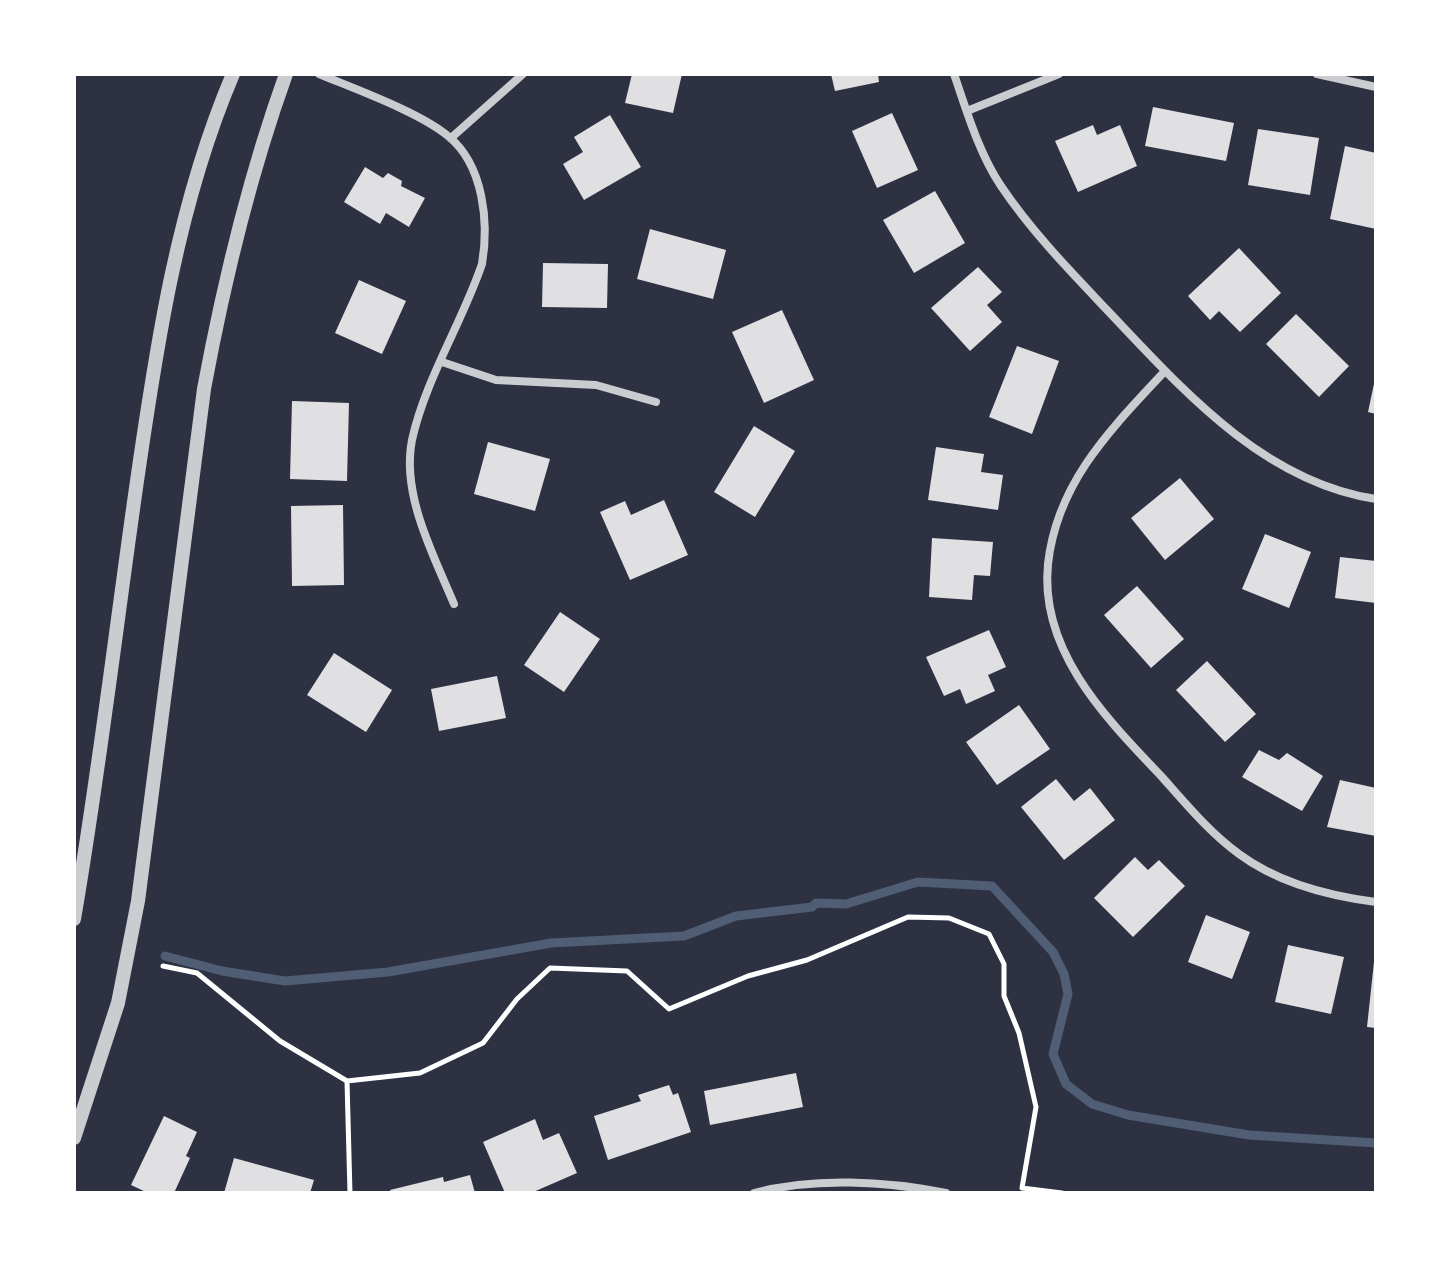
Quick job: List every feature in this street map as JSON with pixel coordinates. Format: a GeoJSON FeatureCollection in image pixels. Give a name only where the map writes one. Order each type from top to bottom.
{"type":"FeatureCollection","features":[{"type":"Feature","properties":{"kind":"street"},"geometry":{"type":"LineString","coordinates":[[74,919],[96,790],[156,352],[193,182],[233,74]]}},
{"type":"Feature","properties":{"kind":"street"},"geometry":{"type":"LineString","coordinates":[[74,1138],[118,1003],[136,914],[204,389],[219,305],[238,222],[286,74]]}},
{"type":"Feature","properties":{"kind":"street"},"geometry":{"type":"LineString","coordinates":[[319,74],[431,125],[451,138],[469,166],[481,195],[486,240],[470,302],[442,362],[412,443],[412,478],[428,542],[454,604]]}},
{"type":"Feature","properties":{"kind":"street"},"geometry":{"type":"LineString","coordinates":[[451,138],[523,74]]}},
{"type":"Feature","properties":{"kind":"street"},"geometry":{"type":"LineString","coordinates":[[954,74],[1000,184],[1030,225],[1165,371],[1226,427],[1259,452],[1323,485],[1376,499]]}},
{"type":"Feature","properties":{"kind":"street"},"geometry":{"type":"LineString","coordinates":[[967,111],[1059,74]]}},
{"type":"Feature","properties":{"kind":"street"},"geometry":{"type":"LineString","coordinates":[[1317,74],[1376,87]]}},
{"type":"Feature","properties":{"kind":"street"},"geometry":{"type":"LineString","coordinates":[[442,362],[496,380],[596,385],[656,402]]}},
{"type":"Feature","properties":{"kind":"street"},"geometry":{"type":"LineString","coordinates":[[1165,371],[1105,435],[1081,468],[1060,513],[1048,567],[1056,625],[1065,650],[1079,681],[1106,717],[1196,814],[1241,855],[1299,884],[1376,902]]}},
{"type":"Feature","properties":{"kind":"street"},"geometry":{"type":"LineString","coordinates":[[754,1193],[837,1184],[921,1188],[946,1193]]}},
{"type":"Feature","properties":{"kind":"path"},"geometry":{"type":"LineString","coordinates":[[163,966],[197,973],[280,1041],[347,1081],[420,1073],[483,1043],[517,999],[550,968],[627,971],[669,1009],[748,976],[807,960],[908,917],[949,918],[989,934],[1004,964],[1004,996],[1019,1033],[1036,1107],[1022,1188],[1062,1193]]}},
{"type":"Feature","properties":{"kind":"path"},"geometry":{"type":"LineString","coordinates":[[347,1081],[350,1193]]}},
{"type":"Feature","properties":{"kind":"building"},"geometry":{"type":"Polygon","coordinates":[[[632,74],[682,74],[673,113],[625,103],[632,74]]]}},
{"type":"Feature","properties":{"kind":"building"},"geometry":{"type":"Polygon","coordinates":[[[831,74],[878,74],[879,82],[835,91],[831,74]]]}},
{"type":"Feature","properties":{"kind":"building"},"geometry":{"type":"Polygon","coordinates":[[[1153,107],[1234,123],[1226,161],[1145,146],[1153,107]]]}},
{"type":"Feature","properties":{"kind":"building"},"geometry":{"type":"Polygon","coordinates":[[[892,113],[918,170],[877,188],[852,131],[892,113]]]}},
{"type":"Feature","properties":{"kind":"building"},"geometry":{"type":"Polygon","coordinates":[[[610,115],[641,167],[584,200],[563,164],[583,152],[574,137],[610,115]]]}},
{"type":"Feature","properties":{"kind":"building"},"geometry":{"type":"Polygon","coordinates":[[[1093,125],[1097,135],[1120,125],[1137,166],[1078,192],[1055,141],[1093,125]]]}},
{"type":"Feature","properties":{"kind":"building"},"geometry":{"type":"Polygon","coordinates":[[[1258,129],[1319,138],[1310,195],[1248,185],[1258,129]]]}},
{"type":"Feature","properties":{"kind":"building"},"geometry":{"type":"Polygon","coordinates":[[[1345,146],[1376,153],[1376,229],[1330,219],[1345,146]]]}},
{"type":"Feature","properties":{"kind":"building"},"geometry":{"type":"Polygon","coordinates":[[[365,167],[383,178],[388,173],[402,181],[401,186],[425,198],[409,227],[386,213],[380,224],[344,202],[365,167]]]}},
{"type":"Feature","properties":{"kind":"building"},"geometry":{"type":"Polygon","coordinates":[[[935,191],[965,243],[914,273],[883,220],[935,191]]]}},
{"type":"Feature","properties":{"kind":"building"},"geometry":{"type":"Polygon","coordinates":[[[650,229],[726,250],[713,299],[637,279],[650,229]]]}},
{"type":"Feature","properties":{"kind":"building"},"geometry":{"type":"Polygon","coordinates":[[[1239,248],[1281,293],[1240,332],[1219,311],[1210,320],[1188,296],[1239,248]]]}},
{"type":"Feature","properties":{"kind":"building"},"geometry":{"type":"Polygon","coordinates":[[[543,263],[608,264],[607,308],[542,307],[543,263]]]}},
{"type":"Feature","properties":{"kind":"building"},"geometry":{"type":"Polygon","coordinates":[[[978,267],[1002,292],[987,305],[1002,322],[970,351],[931,308],[978,267]]]}},
{"type":"Feature","properties":{"kind":"building"},"geometry":{"type":"Polygon","coordinates":[[[359,280],[406,301],[382,354],[335,333],[359,280]]]}},
{"type":"Feature","properties":{"kind":"building"},"geometry":{"type":"Polygon","coordinates":[[[782,310],[814,380],[764,403],[732,332],[782,310]]]}},
{"type":"Feature","properties":{"kind":"building"},"geometry":{"type":"Polygon","coordinates":[[[1296,314],[1349,366],[1319,397],[1266,344],[1296,314]]]}},
{"type":"Feature","properties":{"kind":"building"},"geometry":{"type":"Polygon","coordinates":[[[1017,346],[1059,361],[1032,434],[989,417],[1017,346]]]}},
{"type":"Feature","properties":{"kind":"building"},"geometry":{"type":"Polygon","coordinates":[[[1376,379],[1376,414],[1368,412],[1376,379]]]}},
{"type":"Feature","properties":{"kind":"building"},"geometry":{"type":"Polygon","coordinates":[[[292,401],[349,403],[347,481],[290,479],[292,401]]]}},
{"type":"Feature","properties":{"kind":"building"},"geometry":{"type":"Polygon","coordinates":[[[754,426],[795,451],[755,517],[714,492],[754,426]]]}},
{"type":"Feature","properties":{"kind":"building"},"geometry":{"type":"Polygon","coordinates":[[[488,442],[550,459],[535,511],[474,494],[488,442]]]}},
{"type":"Feature","properties":{"kind":"building"},"geometry":{"type":"Polygon","coordinates":[[[936,447],[984,454],[981,472],[1003,475],[998,510],[928,500],[936,447]]]}},
{"type":"Feature","properties":{"kind":"building"},"geometry":{"type":"Polygon","coordinates":[[[1180,478],[1214,519],[1165,560],[1131,518],[1180,478]]]}},
{"type":"Feature","properties":{"kind":"building"},"geometry":{"type":"Polygon","coordinates":[[[664,500],[688,555],[630,580],[600,512],[625,501],[631,515],[664,500]]]}},
{"type":"Feature","properties":{"kind":"building"},"geometry":{"type":"Polygon","coordinates":[[[343,505],[344,585],[292,586],[291,506],[343,505]]]}},
{"type":"Feature","properties":{"kind":"building"},"geometry":{"type":"Polygon","coordinates":[[[1265,534],[1311,552],[1289,608],[1242,589],[1265,534]]]}},
{"type":"Feature","properties":{"kind":"building"},"geometry":{"type":"Polygon","coordinates":[[[932,538],[993,542],[990,576],[974,575],[972,600],[929,597],[932,538]]]}},
{"type":"Feature","properties":{"kind":"building"},"geometry":{"type":"Polygon","coordinates":[[[1340,557],[1376,561],[1376,603],[1335,598],[1340,557]]]}},
{"type":"Feature","properties":{"kind":"building"},"geometry":{"type":"Polygon","coordinates":[[[1137,586],[1184,639],[1151,668],[1104,615],[1137,586]]]}},
{"type":"Feature","properties":{"kind":"building"},"geometry":{"type":"Polygon","coordinates":[[[560,612],[600,639],[564,692],[524,665],[560,612]]]}},
{"type":"Feature","properties":{"kind":"building"},"geometry":{"type":"Polygon","coordinates":[[[989,630],[1006,667],[988,675],[995,691],[966,704],[960,689],[944,696],[926,657],[989,630]]]}},
{"type":"Feature","properties":{"kind":"building"},"geometry":{"type":"Polygon","coordinates":[[[334,653],[392,690],[366,732],[307,695],[334,653]]]}},
{"type":"Feature","properties":{"kind":"building"},"geometry":{"type":"Polygon","coordinates":[[[1207,661],[1256,714],[1225,742],[1176,690],[1207,661]]]}},
{"type":"Feature","properties":{"kind":"building"},"geometry":{"type":"Polygon","coordinates":[[[497,676],[506,718],[439,731],[431,689],[497,676]]]}},
{"type":"Feature","properties":{"kind":"building"},"geometry":{"type":"Polygon","coordinates":[[[1019,705],[1050,749],[997,785],[966,742],[1019,705]]]}},
{"type":"Feature","properties":{"kind":"building"},"geometry":{"type":"Polygon","coordinates":[[[1259,750],[1279,760],[1287,753],[1323,776],[1302,811],[1242,777],[1259,750]]]}},
{"type":"Feature","properties":{"kind":"building"},"geometry":{"type":"Polygon","coordinates":[[[1056,779],[1074,801],[1090,788],[1115,820],[1064,860],[1021,807],[1056,779]]]}},
{"type":"Feature","properties":{"kind":"building"},"geometry":{"type":"Polygon","coordinates":[[[1340,780],[1376,788],[1376,836],[1327,827],[1340,780]]]}},
{"type":"Feature","properties":{"kind":"building"},"geometry":{"type":"Polygon","coordinates":[[[1135,857],[1148,870],[1159,860],[1185,886],[1133,937],[1094,898],[1135,857]]]}},
{"type":"Feature","properties":{"kind":"building"},"geometry":{"type":"Polygon","coordinates":[[[1206,915],[1250,932],[1232,979],[1188,962],[1206,915]]]}},
{"type":"Feature","properties":{"kind":"building"},"geometry":{"type":"Polygon","coordinates":[[[1288,945],[1344,957],[1331,1014],[1275,1002],[1288,945]]]}},
{"type":"Feature","properties":{"kind":"building"},"geometry":{"type":"Polygon","coordinates":[[[1376,962],[1376,1028],[1367,1027],[1376,962]]]}},
{"type":"Feature","properties":{"kind":"building"},"geometry":{"type":"Polygon","coordinates":[[[796,1073],[803,1107],[710,1125],[704,1091],[796,1073]]]}},
{"type":"Feature","properties":{"kind":"building"},"geometry":{"type":"Polygon","coordinates":[[[669,1085],[673,1095],[678,1093],[691,1132],[608,1160],[594,1116],[641,1101],[638,1095],[669,1085]]]}},
{"type":"Feature","properties":{"kind":"building"},"geometry":{"type":"Polygon","coordinates":[[[164,1116],[197,1132],[186,1156],[190,1158],[174,1193],[148,1193],[131,1185],[164,1116]]]}},
{"type":"Feature","properties":{"kind":"building"},"geometry":{"type":"Polygon","coordinates":[[[535,1119],[543,1140],[559,1133],[577,1173],[531,1193],[505,1193],[483,1142],[535,1119]]]}},
{"type":"Feature","properties":{"kind":"building"},"geometry":{"type":"Polygon","coordinates":[[[234,1158],[314,1180],[310,1193],[224,1193],[234,1158]]]}},
{"type":"Feature","properties":{"kind":"building"},"geometry":{"type":"Polygon","coordinates":[[[470,1175],[475,1193],[391,1193],[390,1190],[443,1177],[444,1182],[470,1175]]]}},
{"type":"Feature","properties":{"kind":"waterway"},"geometry":{"type":"LineString","coordinates":[[165,956],[222,971],[285,981],[388,972],[551,943],[684,936],[736,916],[812,907],[816,903],[846,904],[918,882],[992,886],[1053,952],[1064,974],[1068,994],[1053,1054],[1066,1084],[1092,1104],[1128,1115],[1249,1135],[1376,1143]]}}]}
